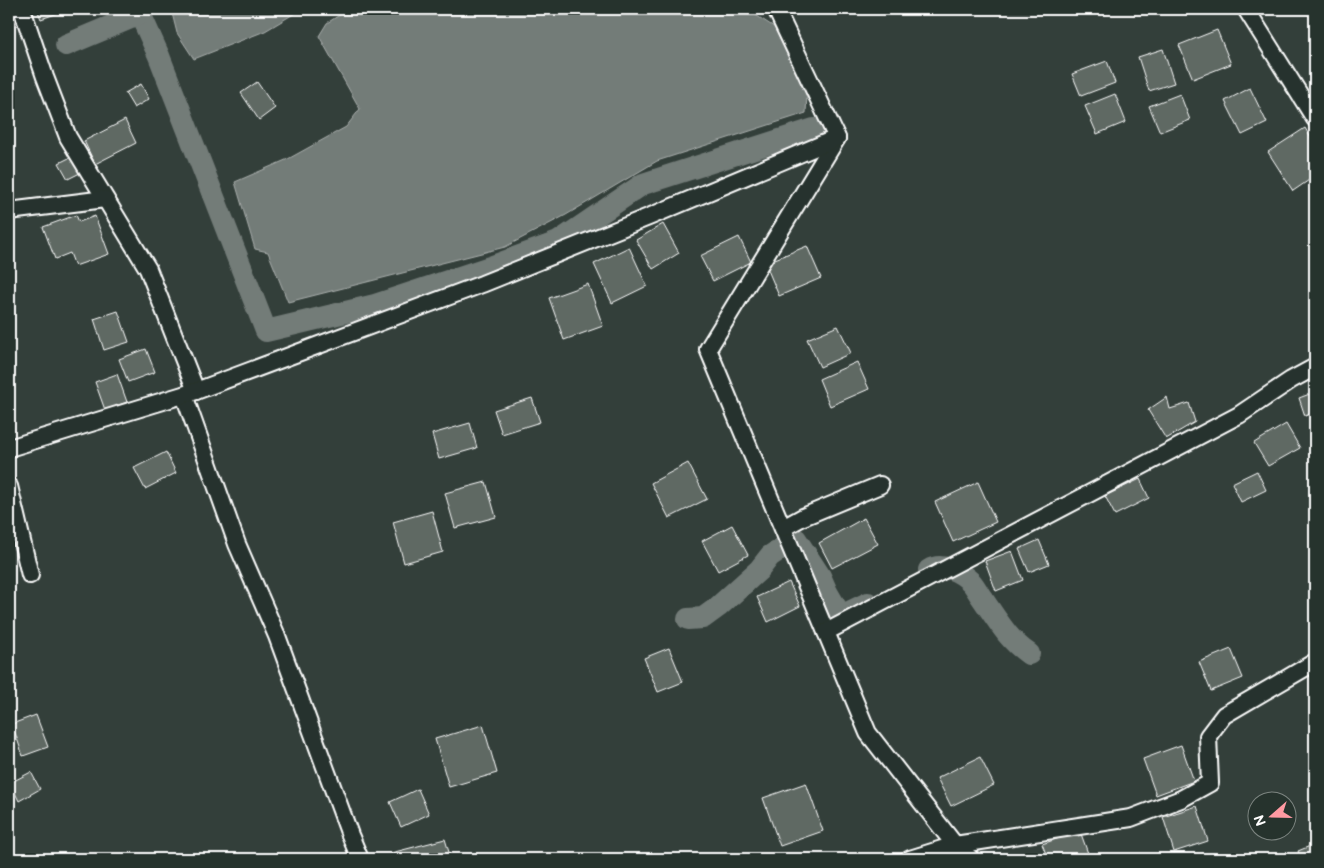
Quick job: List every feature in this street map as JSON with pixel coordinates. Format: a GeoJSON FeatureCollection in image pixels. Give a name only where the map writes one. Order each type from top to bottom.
{"type":"FeatureCollection","features":[{"type":"Feature","properties":{"kind":"street"},"geometry":{"type":"LineString","coordinates":[[22,9],[68,137],[148,270],[190,393],[236,544],[278,636],[360,859]]}},
{"type":"Feature","properties":{"kind":"street"},"geometry":{"type":"LineString","coordinates":[[776,9],[837,138]]}},
{"type":"Feature","properties":{"kind":"street"},"geometry":{"type":"LineString","coordinates":[[1246,9],[1315,119]]}},
{"type":"Feature","properties":{"kind":"street"},"geometry":{"type":"LineString","coordinates":[[9,448],[190,393],[482,284],[659,213],[837,138]]}},
{"type":"Feature","properties":{"kind":"street"},"geometry":{"type":"LineString","coordinates":[[837,138],[708,349],[868,733],[955,845],[971,859]]}},
{"type":"Feature","properties":{"kind":"street"},"geometry":{"type":"LineString","coordinates":[[9,211],[105,198]]}},
{"type":"Feature","properties":{"kind":"street"},"geometry":{"type":"LineString","coordinates":[[826,632],[1239,415],[1291,380],[1315,367]]}},
{"type":"Feature","properties":{"kind":"street"},"geometry":{"type":"LineString","coordinates":[[787,539],[803,517],[880,485]]}},
{"type":"Feature","properties":{"kind":"street"},"geometry":{"type":"LineString","coordinates":[[9,486],[30,575]]}},
{"type":"Feature","properties":{"kind":"street"},"geometry":{"type":"LineString","coordinates":[[910,859],[955,845],[1131,818],[1181,800],[1210,783],[1208,736],[1224,715],[1315,662]]}},
{"type":"Feature","properties":{"kind":"shaded area"},"geometry":{"type":"Polygon","coordinates":[[[171,9],[302,9],[265,31],[194,59],[177,33],[171,9]]]}},
{"type":"Feature","properties":{"kind":"shaded area"},"geometry":{"type":"Polygon","coordinates":[[[349,9],[754,9],[754,14],[774,27],[807,94],[806,113],[657,161],[566,215],[505,247],[288,302],[268,252],[255,249],[235,182],[288,159],[346,127],[360,109],[319,36],[327,23],[349,9]]]}},
{"type":"Feature","properties":{"kind":"building"},"geometry":{"type":"Polygon","coordinates":[[[37,9],[70,9],[41,19],[37,9]]]}},
{"type":"Feature","properties":{"kind":"building"},"geometry":{"type":"Polygon","coordinates":[[[1217,30],[1231,64],[1193,79],[1179,45],[1217,30]]]}},
{"type":"Feature","properties":{"kind":"building"},"geometry":{"type":"Polygon","coordinates":[[[1163,49],[1174,83],[1149,91],[1138,57],[1163,49]]]}},
{"type":"Feature","properties":{"kind":"building"},"geometry":{"type":"Polygon","coordinates":[[[1107,61],[1115,83],[1081,96],[1072,74],[1107,61]]]}},
{"type":"Feature","properties":{"kind":"building"},"geometry":{"type":"Polygon","coordinates":[[[257,82],[275,108],[259,120],[241,93],[257,82]]]}},
{"type":"Feature","properties":{"kind":"building"},"geometry":{"type":"Polygon","coordinates":[[[141,84],[149,99],[134,108],[125,93],[141,84]]]}},
{"type":"Feature","properties":{"kind":"building"},"geometry":{"type":"Polygon","coordinates":[[[1250,88],[1267,123],[1242,135],[1225,101],[1250,88]]]}},
{"type":"Feature","properties":{"kind":"building"},"geometry":{"type":"Polygon","coordinates":[[[1115,94],[1126,122],[1097,134],[1085,106],[1115,94]]]}},
{"type":"Feature","properties":{"kind":"building"},"geometry":{"type":"Polygon","coordinates":[[[1180,94],[1190,120],[1160,132],[1149,106],[1180,94]]]}},
{"type":"Feature","properties":{"kind":"building"},"geometry":{"type":"Polygon","coordinates":[[[125,120],[136,143],[95,164],[84,141],[125,120]]]}},
{"type":"Feature","properties":{"kind":"building"},"geometry":{"type":"Polygon","coordinates":[[[1305,128],[1315,145],[1315,176],[1293,191],[1268,152],[1305,128]]]}},
{"type":"Feature","properties":{"kind":"building"},"geometry":{"type":"Polygon","coordinates":[[[71,157],[80,173],[68,179],[59,163],[71,157]]]}},
{"type":"Feature","properties":{"kind":"building"},"geometry":{"type":"Polygon","coordinates":[[[76,215],[79,222],[95,216],[109,254],[75,266],[70,253],[55,259],[43,227],[76,215]]]}},
{"type":"Feature","properties":{"kind":"building"},"geometry":{"type":"Polygon","coordinates":[[[663,224],[679,253],[653,269],[636,240],[663,224]]]}},
{"type":"Feature","properties":{"kind":"building"},"geometry":{"type":"Polygon","coordinates":[[[739,237],[751,262],[713,281],[700,256],[739,237]]]}},
{"type":"Feature","properties":{"kind":"building"},"geometry":{"type":"Polygon","coordinates":[[[807,246],[821,278],[779,296],[765,263],[807,246]]]}},
{"type":"Feature","properties":{"kind":"building"},"geometry":{"type":"Polygon","coordinates":[[[629,247],[647,286],[612,303],[594,264],[629,247]]]}},
{"type":"Feature","properties":{"kind":"building"},"geometry":{"type":"Polygon","coordinates":[[[588,284],[603,326],[564,340],[549,298],[588,284]]]}},
{"type":"Feature","properties":{"kind":"building"},"geometry":{"type":"Polygon","coordinates":[[[118,311],[129,342],[104,350],[94,319],[118,311]]]}},
{"type":"Feature","properties":{"kind":"building"},"geometry":{"type":"Polygon","coordinates":[[[838,326],[851,353],[820,367],[807,339],[838,326]]]}},
{"type":"Feature","properties":{"kind":"building"},"geometry":{"type":"Polygon","coordinates":[[[146,349],[155,372],[128,382],[119,359],[146,349]]]}},
{"type":"Feature","properties":{"kind":"building"},"geometry":{"type":"Polygon","coordinates":[[[857,362],[869,389],[830,406],[819,379],[857,362]]]}},
{"type":"Feature","properties":{"kind":"building"},"geometry":{"type":"Polygon","coordinates":[[[117,374],[127,402],[105,410],[95,382],[117,374]]]}},
{"type":"Feature","properties":{"kind":"building"},"geometry":{"type":"Polygon","coordinates":[[[1315,392],[1315,412],[1305,416],[1299,398],[1315,392]]]}},
{"type":"Feature","properties":{"kind":"building"},"geometry":{"type":"Polygon","coordinates":[[[1167,397],[1170,409],[1189,403],[1195,422],[1166,439],[1148,410],[1167,397]]]}},
{"type":"Feature","properties":{"kind":"building"},"geometry":{"type":"Polygon","coordinates":[[[532,398],[540,422],[502,434],[494,410],[532,398]]]}},
{"type":"Feature","properties":{"kind":"building"},"geometry":{"type":"Polygon","coordinates":[[[470,423],[477,448],[439,459],[432,434],[470,423]]]}},
{"type":"Feature","properties":{"kind":"building"},"geometry":{"type":"Polygon","coordinates":[[[1286,424],[1300,448],[1268,466],[1254,443],[1286,424]]]}},
{"type":"Feature","properties":{"kind":"building"},"geometry":{"type":"Polygon","coordinates":[[[166,452],[176,473],[145,489],[134,468],[166,452]]]}},
{"type":"Feature","properties":{"kind":"building"},"geometry":{"type":"Polygon","coordinates":[[[688,463],[707,499],[669,518],[651,483],[688,463]]]}},
{"type":"Feature","properties":{"kind":"building"},"geometry":{"type":"Polygon","coordinates":[[[1257,471],[1266,490],[1241,502],[1232,483],[1257,471]]]}},
{"type":"Feature","properties":{"kind":"building"},"geometry":{"type":"Polygon","coordinates":[[[1140,479],[1149,498],[1115,515],[1105,496],[1140,479]]]}},
{"type":"Feature","properties":{"kind":"building"},"geometry":{"type":"Polygon","coordinates":[[[486,482],[496,517],[455,528],[445,493],[486,482]]]}},
{"type":"Feature","properties":{"kind":"building"},"geometry":{"type":"Polygon","coordinates":[[[978,482],[996,522],[953,542],[935,502],[978,482]]]}},
{"type":"Feature","properties":{"kind":"building"},"geometry":{"type":"Polygon","coordinates":[[[432,511],[443,552],[404,563],[393,522],[432,511]]]}},
{"type":"Feature","properties":{"kind":"building"},"geometry":{"type":"Polygon","coordinates":[[[864,518],[878,544],[832,568],[819,543],[864,518]]]}},
{"type":"Feature","properties":{"kind":"building"},"geometry":{"type":"Polygon","coordinates":[[[732,525],[748,555],[718,571],[702,541],[732,525]]]}},
{"type":"Feature","properties":{"kind":"building"},"geometry":{"type":"Polygon","coordinates":[[[1039,540],[1049,564],[1029,572],[1019,549],[1039,540]]]}},
{"type":"Feature","properties":{"kind":"building"},"geometry":{"type":"Polygon","coordinates":[[[1012,551],[1023,580],[996,591],[985,561],[1012,551]]]}},
{"type":"Feature","properties":{"kind":"building"},"geometry":{"type":"Polygon","coordinates":[[[789,582],[800,606],[768,622],[757,597],[789,582]]]}},
{"type":"Feature","properties":{"kind":"building"},"geometry":{"type":"Polygon","coordinates":[[[669,648],[683,682],[658,692],[644,658],[669,648]]]}},
{"type":"Feature","properties":{"kind":"building"},"geometry":{"type":"Polygon","coordinates":[[[1231,649],[1243,678],[1211,691],[1199,662],[1231,649]]]}},
{"type":"Feature","properties":{"kind":"building"},"geometry":{"type":"Polygon","coordinates":[[[36,715],[48,747],[23,756],[12,724],[36,715]]]}},
{"type":"Feature","properties":{"kind":"building"},"geometry":{"type":"Polygon","coordinates":[[[483,725],[497,773],[449,787],[435,739],[483,725]]]}},
{"type":"Feature","properties":{"kind":"building"},"geometry":{"type":"Polygon","coordinates":[[[1181,745],[1194,781],[1156,795],[1143,759],[1181,745]]]}},
{"type":"Feature","properties":{"kind":"building"},"geometry":{"type":"Polygon","coordinates":[[[980,757],[994,785],[951,806],[937,778],[980,757]]]}},
{"type":"Feature","properties":{"kind":"building"},"geometry":{"type":"Polygon","coordinates":[[[31,772],[40,789],[19,801],[10,783],[31,772]]]}},
{"type":"Feature","properties":{"kind":"building"},"geometry":{"type":"Polygon","coordinates":[[[806,783],[823,831],[780,846],[763,798],[806,783]]]}},
{"type":"Feature","properties":{"kind":"building"},"geometry":{"type":"Polygon","coordinates":[[[418,789],[429,814],[401,827],[390,802],[418,789]]]}},
{"type":"Feature","properties":{"kind":"building"},"geometry":{"type":"Polygon","coordinates":[[[1197,806],[1208,841],[1174,852],[1163,817],[1197,806]]]}},
{"type":"Feature","properties":{"kind":"building"},"geometry":{"type":"Polygon","coordinates":[[[1080,831],[1090,859],[1048,859],[1042,844],[1080,831]]]}},
{"type":"Feature","properties":{"kind":"building"},"geometry":{"type":"Polygon","coordinates":[[[445,839],[451,859],[392,859],[391,853],[445,839]]]}},
{"type":"Feature","properties":{"kind":"building"},"geometry":{"type":"Polygon","coordinates":[[[1315,844],[1315,859],[1301,859],[1298,851],[1315,844]]]}},
{"type":"Feature","properties":{"kind":"waterway"},"geometry":{"type":"LineString","coordinates":[[138,9],[159,56],[266,331],[375,305],[490,267],[558,242],[643,184],[814,129]]}},
{"type":"Feature","properties":{"kind":"waterway"},"geometry":{"type":"LineString","coordinates":[[66,45],[140,14]]}},
{"type":"Feature","properties":{"kind":"waterway"},"geometry":{"type":"LineString","coordinates":[[688,619],[703,618],[718,607],[759,570],[770,556],[796,539],[820,576],[841,616],[868,603]]}},
{"type":"Feature","properties":{"kind":"waterway"},"geometry":{"type":"LineString","coordinates":[[929,570],[940,567],[951,569],[967,578],[974,585],[997,621],[1015,642],[1029,654]]}}]}
